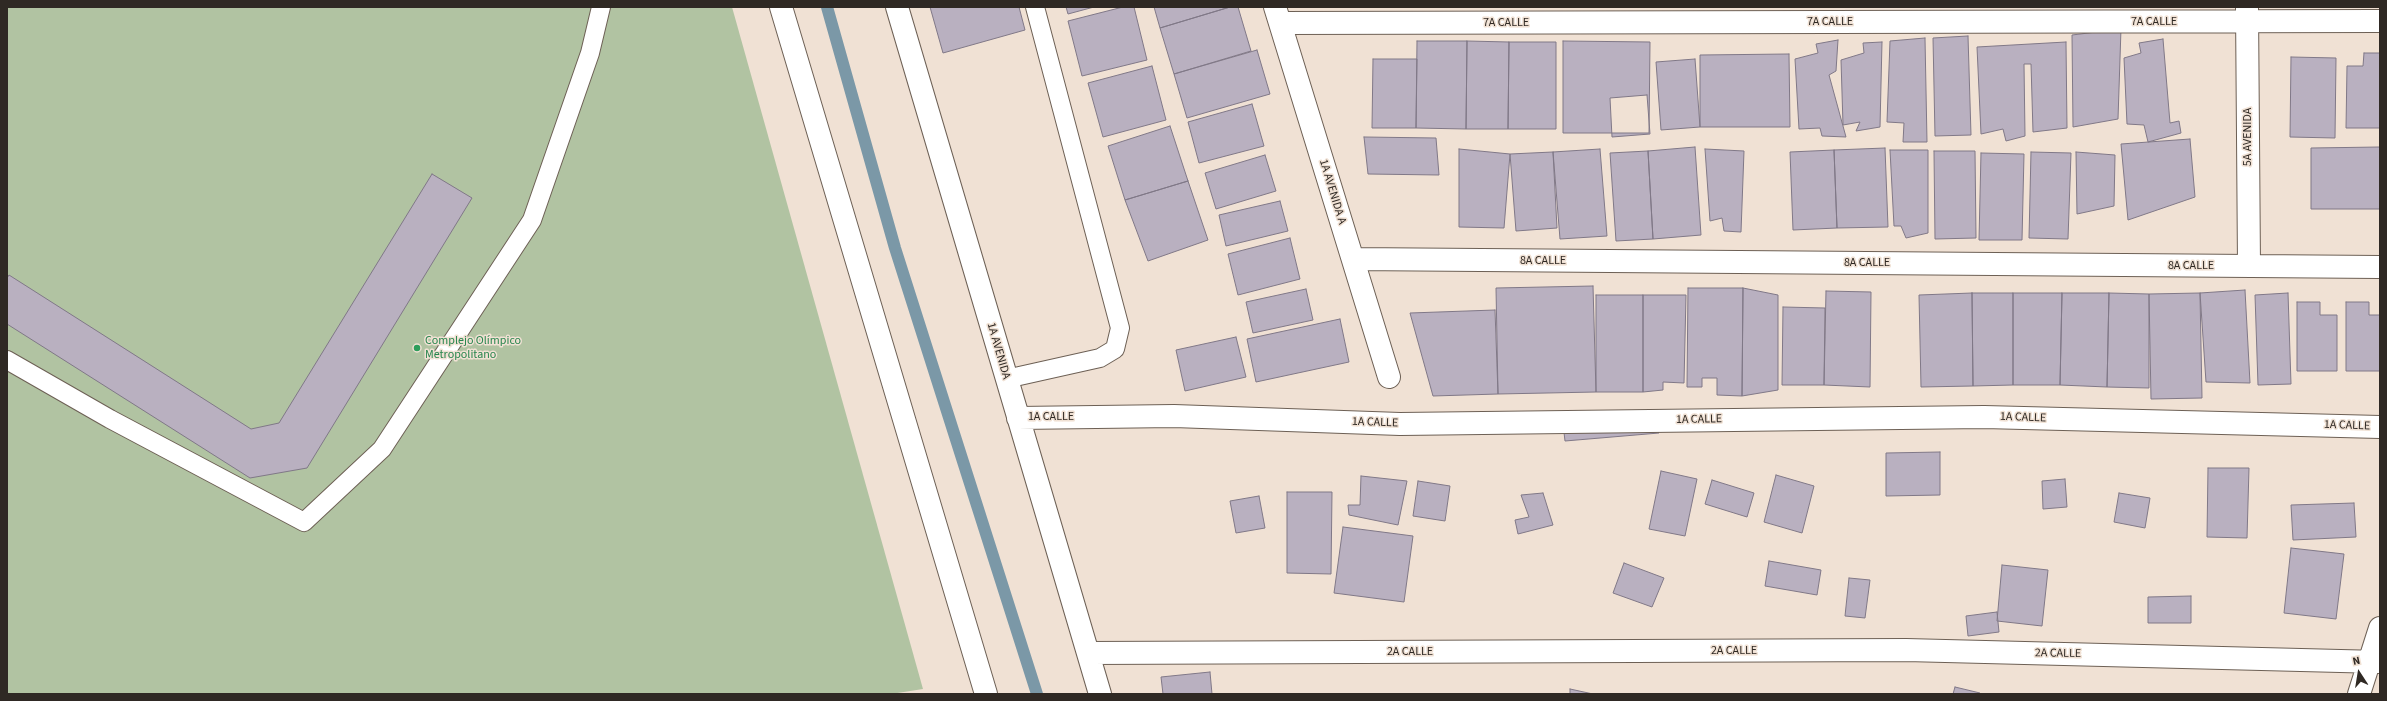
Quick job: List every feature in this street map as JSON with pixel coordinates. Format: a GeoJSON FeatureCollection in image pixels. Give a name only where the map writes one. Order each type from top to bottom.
{"type":"FeatureCollection","features":[{"type":"Feature","properties":{"kind":"street"},"geometry":{"type":"LineString","coordinates":[[781,7],[986,694]]}},
{"type":"Feature","properties":{"kind":"street","name":"1A AVENIDA"},"geometry":{"type":"LineString","coordinates":[[897,7],[1100,694]]}},
{"type":"Feature","properties":{"kind":"street","name":"7A CALLE"},"geometry":{"type":"LineString","coordinates":[[1277,15],[2247,14],[2380,21]]}},
{"type":"Feature","properties":{"kind":"street","name":"5A AVENIDA"},"geometry":{"type":"LineString","coordinates":[[2247,14],[2249,266]]}},
{"type":"Feature","properties":{"kind":"street","name":"1A AVENIDA A"},"geometry":{"type":"LineString","coordinates":[[1277,15],[1388,377]]}},
{"type":"Feature","properties":{"kind":"street","name":"8A CALLE"},"geometry":{"type":"LineString","coordinates":[[1353,259],[2380,268]]}},
{"type":"Feature","properties":{"kind":"street","name":"1A CALLE"},"geometry":{"type":"LineString","coordinates":[[1018,418],[1174,416],[1400,424],[1984,417],[2380,427]]}},
{"type":"Feature","properties":{"kind":"street"},"geometry":{"type":"LineString","coordinates":[[2359,694],[2375,662],[2380,628]]}},
{"type":"Feature","properties":{"kind":"street","name":"2A CALLE"},"geometry":{"type":"LineString","coordinates":[[1088,653],[1906,650],[2375,662]]}},
{"type":"Feature","properties":{"kind":"lane"},"geometry":{"type":"LineString","coordinates":[[7,360],[110,419],[304,522],[382,449],[532,220],[590,53],[601,7]]}},
{"type":"Feature","properties":{"kind":"lane"},"geometry":{"type":"LineString","coordinates":[[1006,378],[1100,358],[1115,349],[1120,328],[1035,7]]}},
{"type":"Feature","properties":{"kind":"green space","name":"Complejo Olímpico Metropolitano"},"geometry":{"type":"Polygon","coordinates":[[[7,7],[732,7],[923,689],[891,694],[7,694],[7,7]]]}},
{"type":"Feature","properties":{"kind":"building"},"geometry":{"type":"Polygon","coordinates":[[[930,7],[1019,7],[1025,30],[943,53],[930,7]]]}},
{"type":"Feature","properties":{"kind":"building"},"geometry":{"type":"Polygon","coordinates":[[[1066,7],[1094,7],[1068,14],[1066,7]]]}},
{"type":"Feature","properties":{"kind":"building"},"geometry":{"type":"Polygon","coordinates":[[[1123,7],[1134,7],[1147,60],[1082,76],[1068,21],[1123,7]]]}},
{"type":"Feature","properties":{"kind":"building"},"geometry":{"type":"Polygon","coordinates":[[[1154,7],[1230,7],[1160,28],[1154,7]]]}},
{"type":"Feature","properties":{"kind":"building"},"geometry":{"type":"Polygon","coordinates":[[[1230,7],[1238,7],[1251,51],[1174,74],[1160,28],[1230,7]]]}},
{"type":"Feature","properties":{"kind":"building"},"geometry":{"type":"Polygon","coordinates":[[[2121,29],[2118,119],[2073,127],[2072,35],[2121,29]]]}},
{"type":"Feature","properties":{"kind":"building"},"geometry":{"type":"Polygon","coordinates":[[[1968,36],[1971,135],[1935,136],[1933,38],[1968,36]]]}},
{"type":"Feature","properties":{"kind":"building"},"geometry":{"type":"Polygon","coordinates":[[[1925,38],[1927,142],[1903,142],[1904,123],[1887,122],[1890,41],[1925,38]]]}},
{"type":"Feature","properties":{"kind":"building"},"geometry":{"type":"Polygon","coordinates":[[[2163,39],[2170,123],[2179,121],[2181,133],[2148,142],[2144,125],[2127,124],[2124,58],[2141,53],[2139,43],[2163,39]]]}},
{"type":"Feature","properties":{"kind":"building"},"geometry":{"type":"Polygon","coordinates":[[[1838,40],[1836,71],[1829,75],[1846,137],[1822,136],[1820,128],[1799,129],[1795,59],[1818,53],[1816,44],[1838,40]]]}},
{"type":"Feature","properties":{"kind":"building"},"geometry":{"type":"Polygon","coordinates":[[[1417,41],[1467,41],[1466,129],[1416,128],[1417,41]]]}},
{"type":"Feature","properties":{"kind":"building"},"geometry":{"type":"Polygon","coordinates":[[[1467,41],[1509,42],[1508,129],[1466,129],[1467,41]]]}},
{"type":"Feature","properties":{"kind":"building"},"geometry":{"type":"Polygon","coordinates":[[[1563,41],[1650,42],[1649,133],[1563,133],[1563,41]]]}},
{"type":"Feature","properties":{"kind":"building"},"geometry":{"type":"Polygon","coordinates":[[[1509,42],[1556,42],[1556,129],[1508,129],[1509,42]]]}},
{"type":"Feature","properties":{"kind":"building"},"geometry":{"type":"Polygon","coordinates":[[[1882,42],[1880,127],[1856,131],[1860,122],[1843,125],[1841,60],[1864,53],[1863,43],[1882,42]]]}},
{"type":"Feature","properties":{"kind":"building"},"geometry":{"type":"Polygon","coordinates":[[[2066,42],[2067,128],[2033,132],[2031,64],[2024,64],[2025,136],[2006,141],[2003,129],[1981,134],[1977,47],[2066,42]]]}},
{"type":"Feature","properties":{"kind":"building"},"geometry":{"type":"Polygon","coordinates":[[[1257,50],[1270,94],[1187,118],[1174,74],[1257,50]]]}},
{"type":"Feature","properties":{"kind":"building"},"geometry":{"type":"Polygon","coordinates":[[[2364,53],[2380,53],[2380,128],[2346,128],[2347,66],[2363,66],[2364,53]]]}},
{"type":"Feature","properties":{"kind":"building"},"geometry":{"type":"Polygon","coordinates":[[[1789,54],[1790,127],[1700,127],[1700,55],[1789,54]]]}},
{"type":"Feature","properties":{"kind":"building"},"geometry":{"type":"Polygon","coordinates":[[[2291,57],[2336,58],[2335,138],[2290,137],[2291,57]]]}},
{"type":"Feature","properties":{"kind":"building"},"geometry":{"type":"Polygon","coordinates":[[[1373,59],[1417,59],[1416,128],[1372,128],[1373,59]]]}},
{"type":"Feature","properties":{"kind":"building"},"geometry":{"type":"Polygon","coordinates":[[[1695,59],[1700,127],[1661,130],[1656,62],[1695,59]]]}},
{"type":"Feature","properties":{"kind":"building"},"geometry":{"type":"Polygon","coordinates":[[[1152,66],[1166,120],[1103,137],[1088,83],[1152,66]]]}},
{"type":"Feature","properties":{"kind":"building"},"geometry":{"type":"Polygon","coordinates":[[[1647,95],[1650,134],[1612,137],[1610,98],[1647,95]]]}},
{"type":"Feature","properties":{"kind":"building"},"geometry":{"type":"Polygon","coordinates":[[[1252,104],[1264,146],[1199,163],[1188,122],[1252,104]]]}},
{"type":"Feature","properties":{"kind":"building"},"geometry":{"type":"Polygon","coordinates":[[[1170,126],[1188,181],[1125,200],[1108,146],[1170,126]]]}},
{"type":"Feature","properties":{"kind":"building"},"geometry":{"type":"Polygon","coordinates":[[[1364,137],[1436,138],[1439,175],[1368,174],[1364,137]]]}},
{"type":"Feature","properties":{"kind":"building"},"geometry":{"type":"Polygon","coordinates":[[[2190,139],[2195,197],[2128,220],[2121,144],[2190,139]]]}},
{"type":"Feature","properties":{"kind":"building"},"geometry":{"type":"Polygon","coordinates":[[[1695,147],[1701,235],[1653,239],[1648,151],[1695,147]]]}},
{"type":"Feature","properties":{"kind":"building"},"geometry":{"type":"Polygon","coordinates":[[[2380,147],[2380,209],[2311,209],[2311,148],[2380,147]]]}},
{"type":"Feature","properties":{"kind":"building"},"geometry":{"type":"Polygon","coordinates":[[[1885,148],[1888,227],[1837,228],[1834,150],[1885,148]]]}},
{"type":"Feature","properties":{"kind":"building"},"geometry":{"type":"Polygon","coordinates":[[[1459,149],[1510,154],[1504,228],[1459,227],[1459,149]]]}},
{"type":"Feature","properties":{"kind":"building"},"geometry":{"type":"Polygon","coordinates":[[[1600,149],[1607,236],[1560,239],[1553,152],[1600,149]]]}},
{"type":"Feature","properties":{"kind":"building"},"geometry":{"type":"Polygon","coordinates":[[[1705,149],[1744,151],[1741,232],[1724,231],[1722,218],[1710,221],[1705,149]]]}},
{"type":"Feature","properties":{"kind":"building"},"geometry":{"type":"Polygon","coordinates":[[[1834,150],[1837,228],[1793,230],[1790,152],[1834,150]]]}},
{"type":"Feature","properties":{"kind":"building"},"geometry":{"type":"Polygon","coordinates":[[[1890,150],[1928,150],[1928,233],[1906,238],[1901,226],[1894,226],[1890,150]]]}},
{"type":"Feature","properties":{"kind":"building"},"geometry":{"type":"Polygon","coordinates":[[[1648,151],[1653,239],[1616,241],[1610,153],[1648,151]]]}},
{"type":"Feature","properties":{"kind":"building"},"geometry":{"type":"Polygon","coordinates":[[[1934,151],[1975,151],[1976,238],[1935,239],[1934,151]]]}},
{"type":"Feature","properties":{"kind":"building"},"geometry":{"type":"Polygon","coordinates":[[[1553,152],[1557,228],[1516,231],[1510,154],[1553,152]]]}},
{"type":"Feature","properties":{"kind":"building"},"geometry":{"type":"Polygon","coordinates":[[[2031,152],[2071,153],[2068,239],[2029,238],[2031,152]]]}},
{"type":"Feature","properties":{"kind":"building"},"geometry":{"type":"Polygon","coordinates":[[[2076,152],[2115,155],[2114,206],[2077,214],[2076,152]]]}},
{"type":"Feature","properties":{"kind":"building"},"geometry":{"type":"Polygon","coordinates":[[[1981,153],[2024,154],[2022,240],[1979,240],[1981,153]]]}},
{"type":"Feature","properties":{"kind":"building"},"geometry":{"type":"Polygon","coordinates":[[[1265,155],[1276,191],[1216,209],[1205,173],[1265,155]]]}},
{"type":"Feature","properties":{"kind":"building"},"geometry":{"type":"Polygon","coordinates":[[[432,174],[472,198],[307,468],[250,478],[7,324],[7,278],[9,275],[251,429],[279,423],[432,174]]]}},
{"type":"Feature","properties":{"kind":"building"},"geometry":{"type":"Polygon","coordinates":[[[1188,181],[1208,240],[1148,261],[1125,200],[1188,181]]]}},
{"type":"Feature","properties":{"kind":"building"},"geometry":{"type":"Polygon","coordinates":[[[1280,201],[1288,231],[1226,246],[1219,215],[1280,201]]]}},
{"type":"Feature","properties":{"kind":"building"},"geometry":{"type":"Polygon","coordinates":[[[1290,238],[1300,279],[1238,295],[1228,254],[1290,238]]]}},
{"type":"Feature","properties":{"kind":"building"},"geometry":{"type":"Polygon","coordinates":[[[1593,286],[1596,392],[1498,394],[1496,288],[1593,286]]]}},
{"type":"Feature","properties":{"kind":"building"},"geometry":{"type":"Polygon","coordinates":[[[1688,288],[1743,288],[1742,396],[1717,395],[1717,378],[1702,378],[1702,387],[1687,387],[1688,288]]]}},
{"type":"Feature","properties":{"kind":"building"},"geometry":{"type":"Polygon","coordinates":[[[1743,288],[1778,295],[1778,390],[1742,396],[1743,288]]]}},
{"type":"Feature","properties":{"kind":"building"},"geometry":{"type":"Polygon","coordinates":[[[1306,289],[1313,320],[1253,333],[1246,302],[1306,289]]]}},
{"type":"Feature","properties":{"kind":"building"},"geometry":{"type":"Polygon","coordinates":[[[2245,290],[2250,383],[2206,382],[2200,293],[2245,290]]]}},
{"type":"Feature","properties":{"kind":"building"},"geometry":{"type":"Polygon","coordinates":[[[1826,291],[1871,292],[1870,387],[1824,385],[1826,291]]]}},
{"type":"Feature","properties":{"kind":"building"},"geometry":{"type":"Polygon","coordinates":[[[1972,293],[2013,293],[2013,385],[1973,386],[1972,293]]]}},
{"type":"Feature","properties":{"kind":"building"},"geometry":{"type":"Polygon","coordinates":[[[1972,293],[1973,386],[1921,387],[1919,295],[1972,293]]]}},
{"type":"Feature","properties":{"kind":"building"},"geometry":{"type":"Polygon","coordinates":[[[2013,293],[2062,293],[2060,385],[2013,385],[2013,293]]]}},
{"type":"Feature","properties":{"kind":"building"},"geometry":{"type":"Polygon","coordinates":[[[2062,293],[2109,293],[2107,387],[2060,385],[2062,293]]]}},
{"type":"Feature","properties":{"kind":"building"},"geometry":{"type":"Polygon","coordinates":[[[2109,293],[2149,294],[2149,388],[2107,387],[2109,293]]]}},
{"type":"Feature","properties":{"kind":"building"},"geometry":{"type":"Polygon","coordinates":[[[2200,293],[2202,398],[2151,399],[2149,294],[2200,293]]]}},
{"type":"Feature","properties":{"kind":"building"},"geometry":{"type":"Polygon","coordinates":[[[2288,293],[2291,384],[2258,385],[2255,295],[2288,293]]]}},
{"type":"Feature","properties":{"kind":"building"},"geometry":{"type":"Polygon","coordinates":[[[1596,295],[1643,295],[1643,392],[1596,392],[1596,295]]]}},
{"type":"Feature","properties":{"kind":"building"},"geometry":{"type":"Polygon","coordinates":[[[1643,295],[1686,295],[1684,383],[1663,382],[1663,390],[1643,392],[1643,295]]]}},
{"type":"Feature","properties":{"kind":"building"},"geometry":{"type":"Polygon","coordinates":[[[2297,302],[2320,302],[2320,315],[2337,315],[2337,371],[2297,371],[2297,302]]]}},
{"type":"Feature","properties":{"kind":"building"},"geometry":{"type":"Polygon","coordinates":[[[2346,302],[2369,302],[2369,315],[2380,315],[2380,371],[2346,371],[2346,302]]]}},
{"type":"Feature","properties":{"kind":"building"},"geometry":{"type":"Polygon","coordinates":[[[1783,307],[1825,308],[1824,385],[1782,385],[1783,307]]]}},
{"type":"Feature","properties":{"kind":"building"},"geometry":{"type":"Polygon","coordinates":[[[1495,310],[1498,394],[1433,396],[1410,313],[1495,310]]]}},
{"type":"Feature","properties":{"kind":"building"},"geometry":{"type":"Polygon","coordinates":[[[1340,319],[1349,362],[1256,382],[1247,339],[1340,319]]]}},
{"type":"Feature","properties":{"kind":"building"},"geometry":{"type":"Polygon","coordinates":[[[1236,337],[1246,377],[1185,391],[1176,350],[1236,337]]]}},
{"type":"Feature","properties":{"kind":"building"},"geometry":{"type":"Polygon","coordinates":[[[1654,421],[1659,433],[1565,441],[1563,424],[1654,421]]]}},
{"type":"Feature","properties":{"kind":"building"},"geometry":{"type":"Polygon","coordinates":[[[1940,452],[1940,495],[1886,496],[1886,453],[1940,452]]]}},
{"type":"Feature","properties":{"kind":"building"},"geometry":{"type":"Polygon","coordinates":[[[2208,468],[2249,468],[2247,538],[2207,537],[2208,468]]]}},
{"type":"Feature","properties":{"kind":"building"},"geometry":{"type":"Polygon","coordinates":[[[1661,471],[1697,479],[1685,536],[1649,529],[1661,471]]]}},
{"type":"Feature","properties":{"kind":"building"},"geometry":{"type":"Polygon","coordinates":[[[1776,475],[1814,486],[1802,533],[1764,522],[1776,475]]]}},
{"type":"Feature","properties":{"kind":"building"},"geometry":{"type":"Polygon","coordinates":[[[1361,476],[1407,481],[1398,525],[1349,515],[1348,505],[1360,505],[1361,476]]]}},
{"type":"Feature","properties":{"kind":"building"},"geometry":{"type":"Polygon","coordinates":[[[2065,479],[2067,507],[2043,509],[2042,481],[2065,479]]]}},
{"type":"Feature","properties":{"kind":"building"},"geometry":{"type":"Polygon","coordinates":[[[1712,480],[1754,493],[1747,517],[1705,504],[1712,480]]]}},
{"type":"Feature","properties":{"kind":"building"},"geometry":{"type":"Polygon","coordinates":[[[1418,481],[1450,486],[1445,521],[1413,516],[1418,481]]]}},
{"type":"Feature","properties":{"kind":"building"},"geometry":{"type":"Polygon","coordinates":[[[1287,492],[1332,492],[1331,574],[1287,573],[1287,492]]]}},
{"type":"Feature","properties":{"kind":"building"},"geometry":{"type":"Polygon","coordinates":[[[1543,493],[1553,525],[1518,534],[1515,520],[1529,517],[1521,495],[1543,493]]]}},
{"type":"Feature","properties":{"kind":"building"},"geometry":{"type":"Polygon","coordinates":[[[2119,493],[2150,498],[2145,528],[2114,522],[2119,493]]]}},
{"type":"Feature","properties":{"kind":"building"},"geometry":{"type":"Polygon","coordinates":[[[1259,496],[1265,528],[1236,533],[1230,501],[1259,496]]]}},
{"type":"Feature","properties":{"kind":"building"},"geometry":{"type":"Polygon","coordinates":[[[2354,503],[2356,537],[2293,540],[2291,505],[2354,503]]]}},
{"type":"Feature","properties":{"kind":"building"},"geometry":{"type":"Polygon","coordinates":[[[1343,527],[1413,536],[1404,602],[1334,593],[1343,527]]]}},
{"type":"Feature","properties":{"kind":"building"},"geometry":{"type":"Polygon","coordinates":[[[2291,548],[2344,554],[2336,619],[2284,613],[2291,548]]]}},
{"type":"Feature","properties":{"kind":"building"},"geometry":{"type":"Polygon","coordinates":[[[1769,561],[1821,570],[1817,595],[1765,586],[1769,561]]]}},
{"type":"Feature","properties":{"kind":"building"},"geometry":{"type":"Polygon","coordinates":[[[1624,563],[1664,578],[1652,607],[1613,593],[1624,563]]]}},
{"type":"Feature","properties":{"kind":"building"},"geometry":{"type":"Polygon","coordinates":[[[2002,565],[2048,570],[2042,626],[1997,621],[2002,565]]]}},
{"type":"Feature","properties":{"kind":"building"},"geometry":{"type":"Polygon","coordinates":[[[1849,578],[1870,580],[1865,618],[1845,616],[1849,578]]]}},
{"type":"Feature","properties":{"kind":"building"},"geometry":{"type":"Polygon","coordinates":[[[2191,596],[2191,623],[2148,623],[2148,597],[2191,596]]]}},
{"type":"Feature","properties":{"kind":"building"},"geometry":{"type":"Polygon","coordinates":[[[1997,612],[1999,632],[1968,636],[1966,616],[1997,612]]]}},
{"type":"Feature","properties":{"kind":"building"},"geometry":{"type":"Polygon","coordinates":[[[1210,672],[1212,694],[1163,694],[1161,677],[1210,672]]]}},
{"type":"Feature","properties":{"kind":"building"},"geometry":{"type":"Polygon","coordinates":[[[1955,687],[1980,693],[1980,694],[1953,694],[1955,687]]]}},
{"type":"Feature","properties":{"kind":"building"},"geometry":{"type":"Polygon","coordinates":[[[1570,689],[1593,694],[1570,694],[1570,689]]]}},
{"type":"Feature","properties":{"kind":"waterway"},"geometry":{"type":"LineString","coordinates":[[827,7],[895,248],[1037,694]]}},
{"type":"Feature","properties":{"kind":"place","name":"Complejo Olímpico Metropolitano"},"geometry":{"type":"Point","coordinates":[417,348]}}]}
